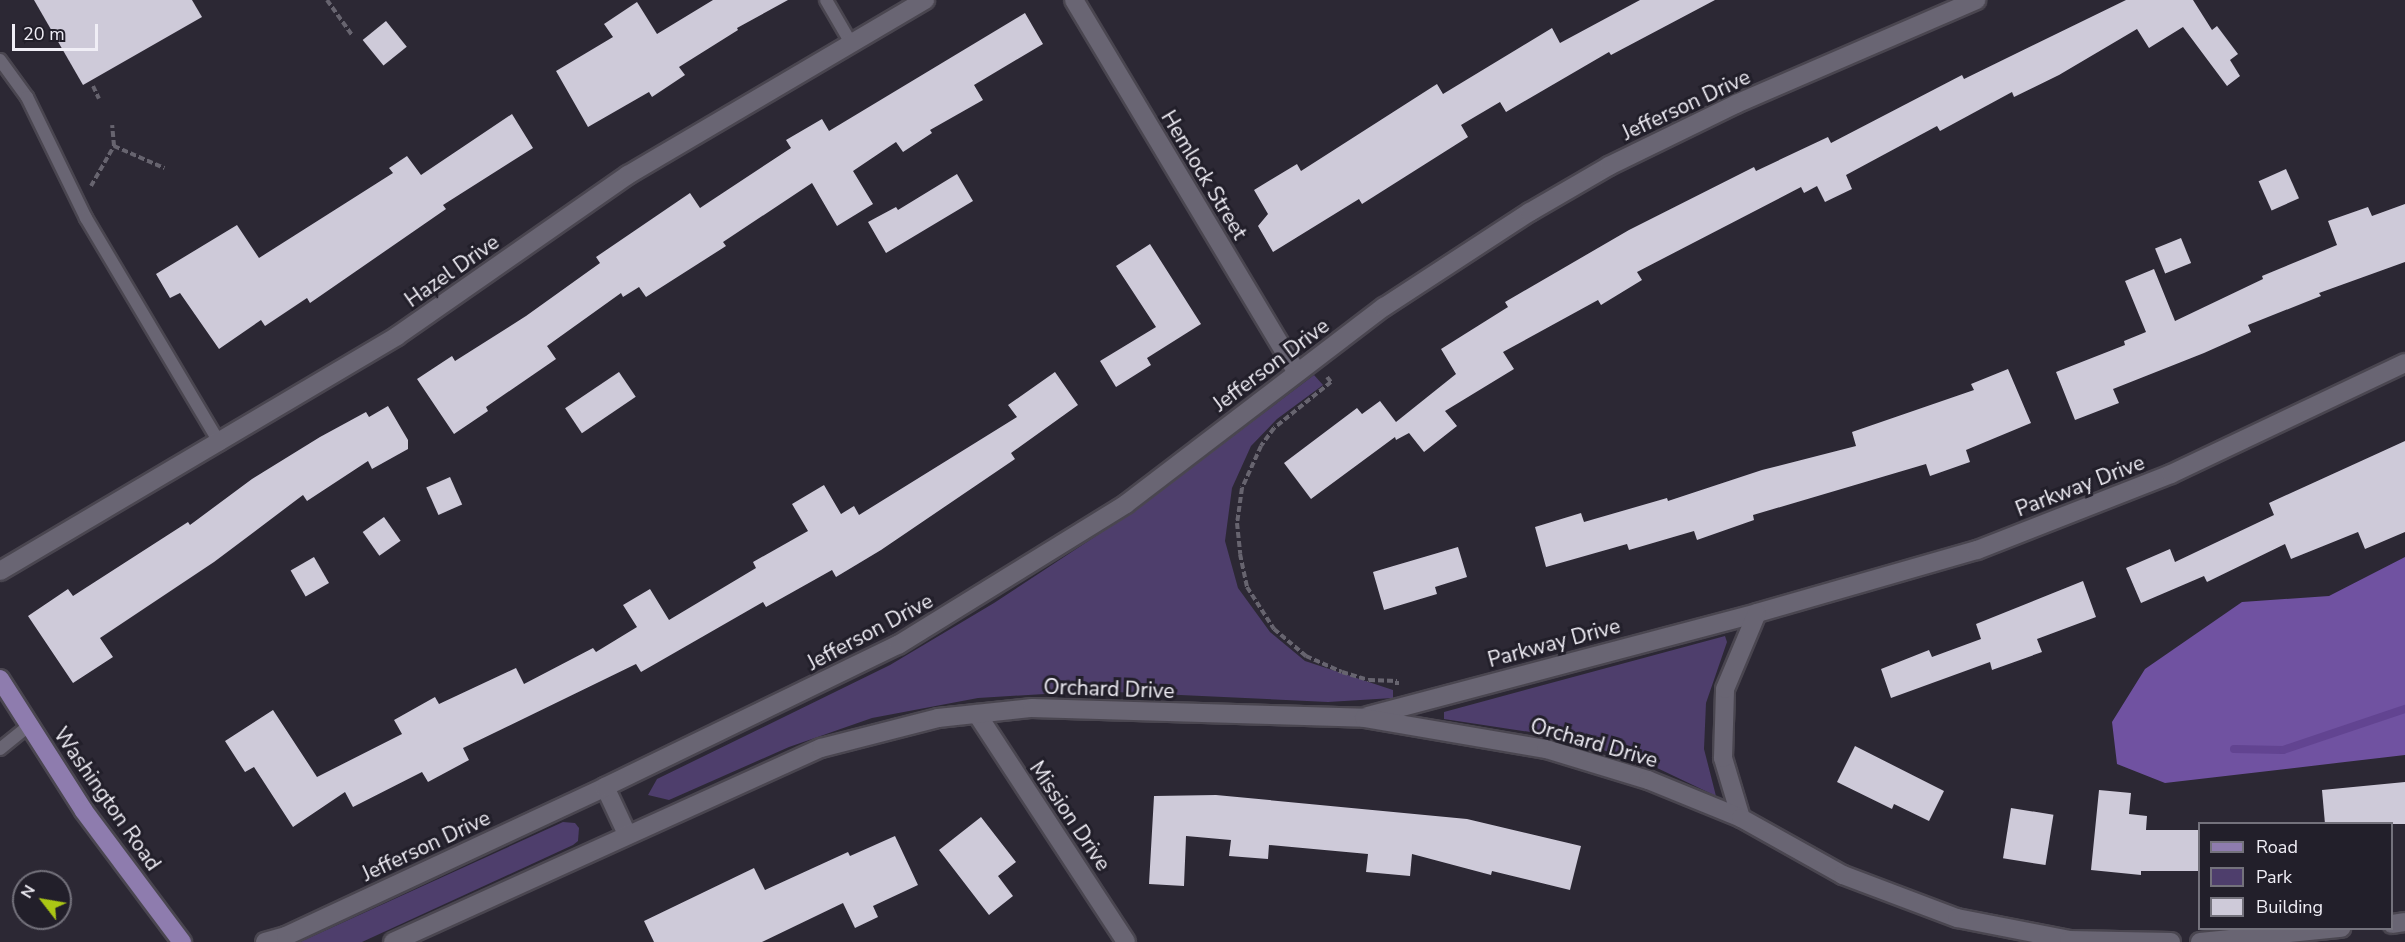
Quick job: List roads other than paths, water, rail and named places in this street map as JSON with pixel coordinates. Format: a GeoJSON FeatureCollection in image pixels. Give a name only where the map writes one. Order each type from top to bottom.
{"type":"FeatureCollection","features":[{"type":"Feature","properties":{"kind":"main road","name":"Washington Road"},"geometry":{"type":"LineString","coordinates":[[0,679],[84,811],[182,942]]}},
{"type":"Feature","properties":{"kind":"street","name":"Hazel Drive"},"geometry":{"type":"LineString","coordinates":[[0,571],[220,444],[397,336],[628,174],[925,0]]}},
{"type":"Feature","properties":{"kind":"street","name":"Hemlock Street"},"geometry":{"type":"LineString","coordinates":[[1074,0],[1297,372]]}},
{"type":"Feature","properties":{"kind":"street","name":"Jefferson Drive"},"geometry":{"type":"LineString","coordinates":[[266,942],[286,936],[840,676],[956,612],[1126,504],[1297,372],[1447,265],[1609,166],[1736,104],[1976,0]]}},
{"type":"Feature","properties":{"kind":"street","name":"Parkway Drive"},"geometry":{"type":"LineString","coordinates":[[1364,718],[1757,613],[1988,545],[2171,474],[2405,363]]}},
{"type":"Feature","properties":{"kind":"street"},"geometry":{"type":"LineString","coordinates":[[1742,818],[1723,758],[1725,689],[1757,613]]}},
{"type":"Feature","properties":{"kind":"street","name":"Orchard Drive"},"geometry":{"type":"LineString","coordinates":[[977,714],[1032,708],[1364,718],[1546,749],[1648,780],[1742,818],[1843,875],[1957,918],[2069,940],[2171,942]]}},
{"type":"Feature","properties":{"kind":"street"},"geometry":{"type":"LineString","coordinates":[[393,942],[821,748],[905,725],[977,714]]}},
{"type":"Feature","properties":{"kind":"street","name":"Mission Drive"},"geometry":{"type":"LineString","coordinates":[[977,714],[1126,942]]}},
{"type":"Feature","properties":{"kind":"street"},"geometry":{"type":"LineString","coordinates":[[605,787],[627,834]]}},
{"type":"Feature","properties":{"kind":"street"},"geometry":{"type":"LineString","coordinates":[[2200,942],[2321,930]]}},
{"type":"Feature","properties":{"kind":"lane"},"geometry":{"type":"LineString","coordinates":[[826,0],[851,43]]}},
{"type":"Feature","properties":{"kind":"lane"},"geometry":{"type":"LineString","coordinates":[[0,60],[27,97],[77,203],[220,444]]}},
{"type":"Feature","properties":{"kind":"lane"},"geometry":{"type":"LineString","coordinates":[[0,749],[28,726]]}},
{"type":"Feature","properties":{"kind":"waterway"},"geometry":{"type":"LineString","coordinates":[[2234,749],[2283,750],[2405,709]]}}]}
